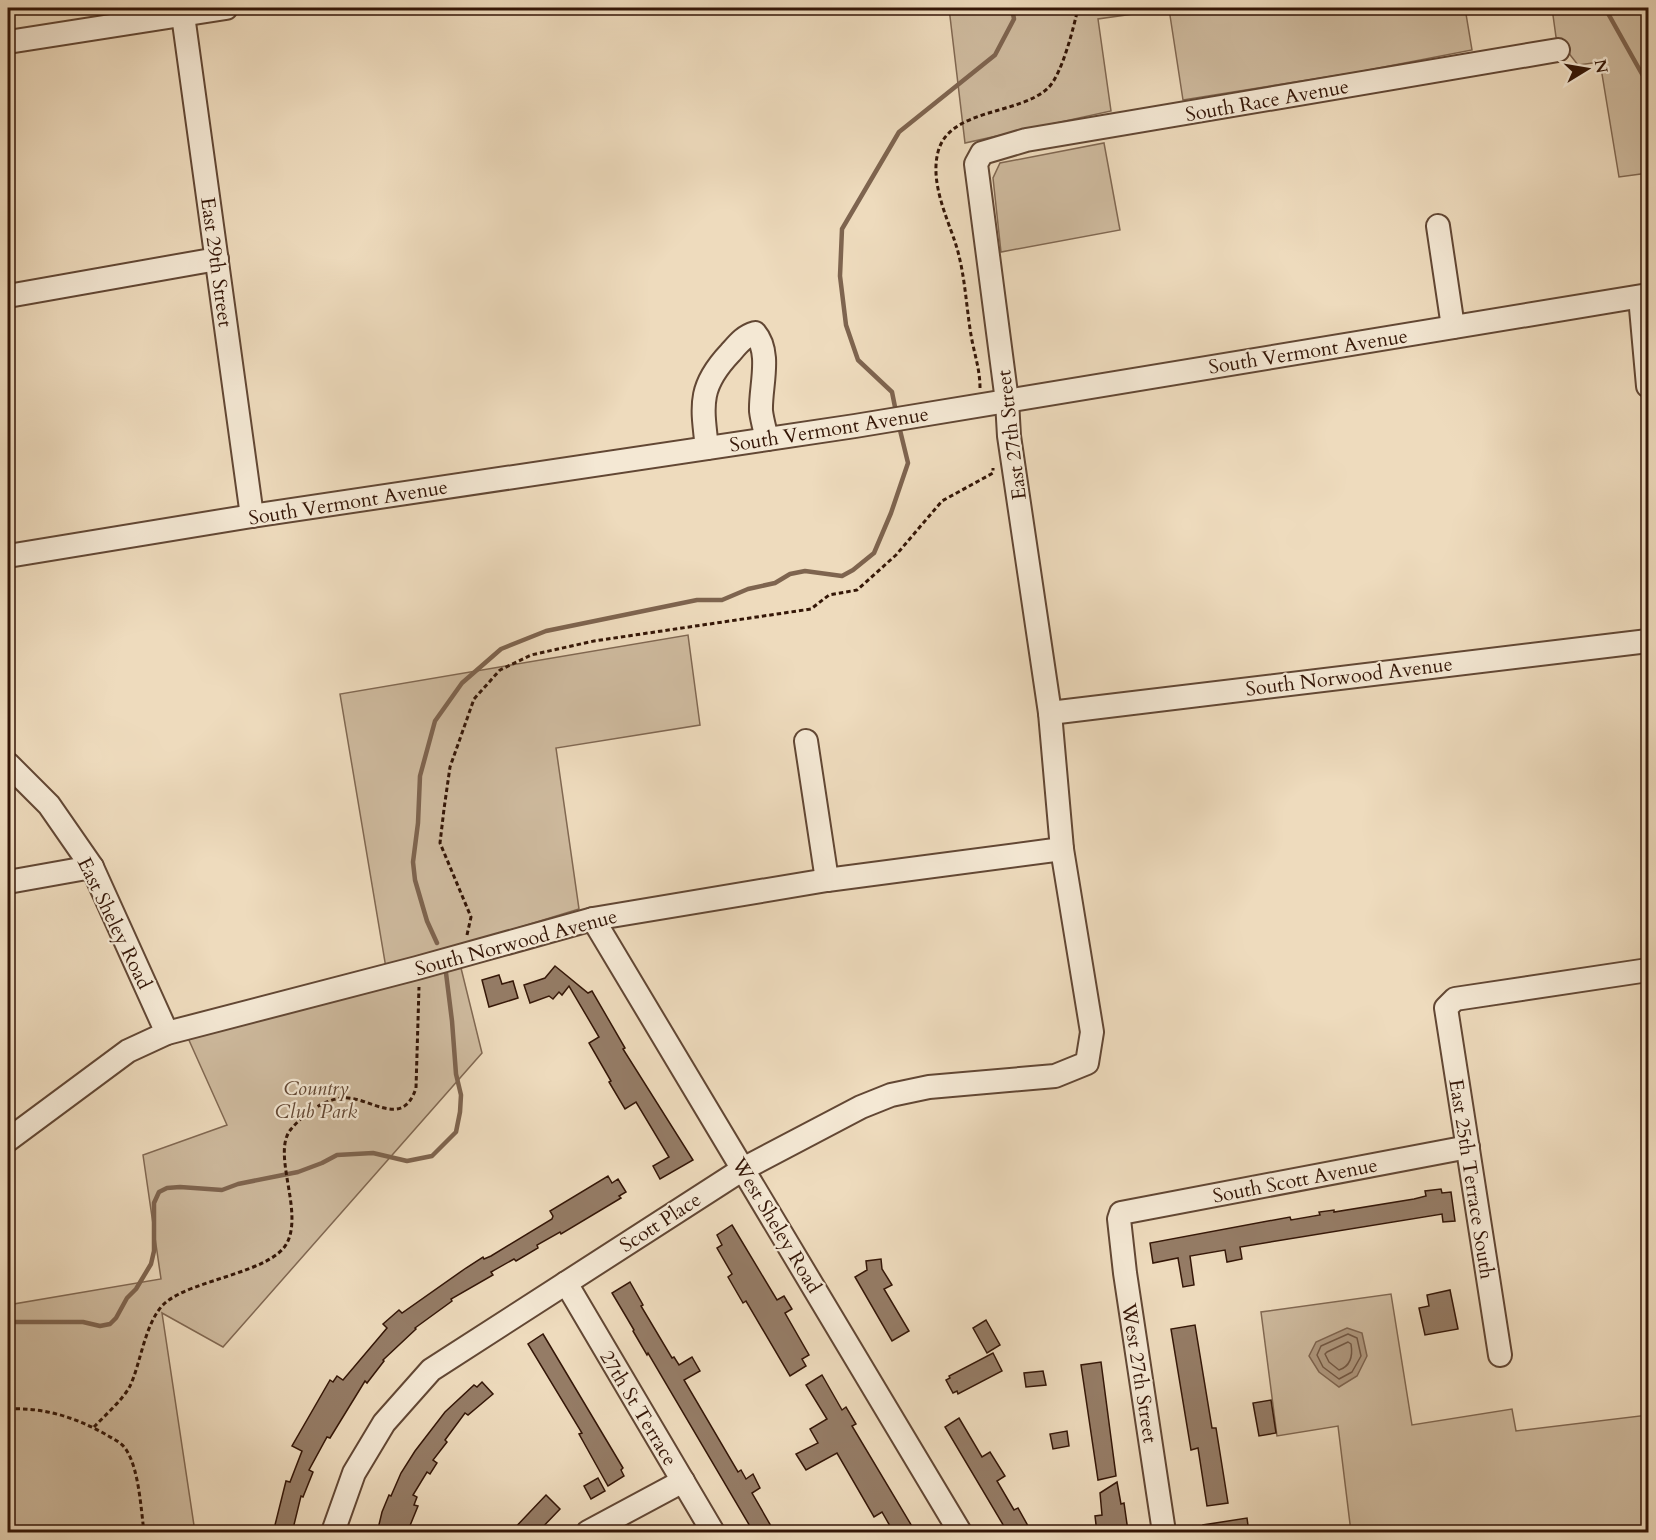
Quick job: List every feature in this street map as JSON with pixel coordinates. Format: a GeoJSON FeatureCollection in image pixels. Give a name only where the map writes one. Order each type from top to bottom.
{"type":"FeatureCollection","features":[{"type":"Feature","properties":{"kind":"street"},"geometry":{"type":"LineString","coordinates":[[8,42],[182,11],[226,8]]}},
{"type":"Feature","properties":{"kind":"street","name":"East 29th Street"},"geometry":{"type":"LineString","coordinates":[[182,11],[252,516]]}},
{"type":"Feature","properties":{"kind":"street","name":"South Race Avenue"},"geometry":{"type":"LineString","coordinates":[[980,157],[982,153],[1026,140],[1558,50]]}},
{"type":"Feature","properties":{"kind":"street","name":"East 27th Street"},"geometry":{"type":"LineString","coordinates":[[980,157],[976,164],[1000,402],[1010,436],[1050,713],[1062,849],[1092,1032],[1088,1063]]}},
{"type":"Feature","properties":{"kind":"street"},"geometry":{"type":"LineString","coordinates":[[1438,226],[1453,327]]}},
{"type":"Feature","properties":{"kind":"street"},"geometry":{"type":"LineString","coordinates":[[8,296],[217,259]]}},
{"type":"Feature","properties":{"kind":"street"},"geometry":{"type":"LineString","coordinates":[[1644,296],[1648,386]]}},
{"type":"Feature","properties":{"kind":"street","name":"South Vermont Avenue"},"geometry":{"type":"LineString","coordinates":[[8,556],[252,516],[855,426],[1644,296]]}},
{"type":"Feature","properties":{"kind":"street"},"geometry":{"type":"LineString","coordinates":[[707,448],[702,409],[706,386],[720,363],[746,335],[755,333],[760,339],[765,363],[761,412],[767,439]]}},
{"type":"Feature","properties":{"kind":"street","name":"South Norwood Avenue"},"geometry":{"type":"LineString","coordinates":[[1050,713],[1648,641]]}},
{"type":"Feature","properties":{"kind":"street"},"geometry":{"type":"LineString","coordinates":[[806,741],[827,880]]}},
{"type":"Feature","properties":{"kind":"street","name":"East Sheley Road"},"geometry":{"type":"LineString","coordinates":[[8,764],[49,805],[92,867],[167,1033]]}},
{"type":"Feature","properties":{"kind":"street","name":"South Norwood Avenue"},"geometry":{"type":"LineString","coordinates":[[8,1140],[128,1051],[167,1033],[417,968],[593,919],[827,880],[1062,849]]}},
{"type":"Feature","properties":{"kind":"street"},"geometry":{"type":"LineString","coordinates":[[8,882],[92,867]]}},
{"type":"Feature","properties":{"kind":"street","name":"West Sheley Road"},"geometry":{"type":"LineString","coordinates":[[593,919],[960,1533]]}},
{"type":"Feature","properties":{"kind":"street","name":"East 25th Terrace South"},"geometry":{"type":"LineString","coordinates":[[1500,1355],[1446,1008],[1455,999],[1648,970]]}},
{"type":"Feature","properties":{"kind":"street","name":"Scott Place"},"geometry":{"type":"LineString","coordinates":[[333,1533],[354,1473],[384,1423],[430,1370],[743,1169],[861,1107],[891,1095],[929,1087],[1055,1076],[1088,1063]]}},
{"type":"Feature","properties":{"kind":"street","name":"South Scott Avenue"},"geometry":{"type":"LineString","coordinates":[[1122,1213],[1468,1147]]}},
{"type":"Feature","properties":{"kind":"street","name":"West 27th Street"},"geometry":{"type":"LineString","coordinates":[[1122,1213],[1119,1219],[1125,1273],[1164,1533]]}},
{"type":"Feature","properties":{"kind":"street","name":"27th St Terrace"},"geometry":{"type":"LineString","coordinates":[[566,1283],[713,1533]]}},
{"type":"Feature","properties":{"kind":"street"},"geometry":{"type":"LineString","coordinates":[[588,1533],[682,1481]]}},
{"type":"Feature","properties":{"kind":"path"},"geometry":{"type":"LineString","coordinates":[[1000,402],[991,390],[981,389],[959,257],[941,205],[936,164],[939,150],[952,130],[1047,90],[1055,80],[1062,62],[1078,8]]}},
{"type":"Feature","properties":{"kind":"path"},"geometry":{"type":"LineString","coordinates":[[464,942],[471,917],[440,843],[444,809],[450,767],[474,699],[500,670],[531,656],[594,641],[811,609],[829,595],[857,590],[896,555],[942,501],[993,473],[992,460]]}},
{"type":"Feature","properties":{"kind":"path"},"geometry":{"type":"LineString","coordinates":[[94,1427],[128,1390],[152,1323],[165,1304],[185,1292],[259,1264],[281,1251],[290,1234],[292,1221],[284,1143],[291,1129],[311,1111],[328,1101],[351,1098],[380,1108],[392,1109],[409,1103],[416,1088],[419,981]]}},
{"type":"Feature","properties":{"kind":"path"},"geometry":{"type":"LineString","coordinates":[[8,1409],[21,1408],[58,1414],[94,1427],[122,1443],[132,1460],[144,1533]]}},
{"type":"Feature","properties":{"kind":"green space"},"geometry":{"type":"Polygon","coordinates":[[[949,8],[1465,8],[1472,50],[1358,72],[1183,100],[1169,9],[1098,19],[1111,111],[965,143],[949,8]]]}},
{"type":"Feature","properties":{"kind":"green space"},"geometry":{"type":"Polygon","coordinates":[[[1552,8],[1648,8],[1648,173],[1619,177],[1600,62],[1578,65],[1556,37],[1552,8]]]}},
{"type":"Feature","properties":{"kind":"green space"},"geometry":{"type":"Polygon","coordinates":[[[1104,143],[1120,230],[1001,252],[993,178],[1000,163],[1104,143]]]}},
{"type":"Feature","properties":{"kind":"green space"},"geometry":{"type":"Polygon","coordinates":[[[688,635],[700,725],[556,748],[579,909],[386,968],[340,694],[688,635]]]}},
{"type":"Feature","properties":{"kind":"green space","name":"Country Club Park"},"geometry":{"type":"Polygon","coordinates":[[[460,964],[482,1053],[223,1347],[162,1313],[195,1532],[8,1532],[8,1305],[161,1279],[143,1155],[227,1125],[188,1038],[460,964]]]}},
{"type":"Feature","properties":{"kind":"green space"},"geometry":{"type":"Polygon","coordinates":[[[1391,1294],[1412,1425],[1512,1409],[1516,1431],[1648,1415],[1648,1532],[1351,1532],[1338,1426],[1277,1436],[1261,1312],[1391,1294]]]}},
{"type":"Feature","properties":{"kind":"water"},"geometry":{"type":"Polygon","coordinates":[[[1347,1328],[1362,1333],[1367,1356],[1357,1376],[1339,1387],[1319,1372],[1309,1356],[1316,1342],[1347,1328]]]}},
{"type":"Feature","properties":{"kind":"building"},"geometry":{"type":"Polygon","coordinates":[[[555,966],[588,993],[592,991],[625,1048],[623,1049],[693,1160],[660,1179],[653,1166],[669,1157],[636,1102],[625,1109],[609,1082],[611,1081],[589,1043],[599,1037],[569,986],[562,995],[559,992],[553,999],[549,996],[530,1003],[524,985],[545,978],[555,966]]]}},
{"type":"Feature","properties":{"kind":"building"},"geometry":{"type":"Polygon","coordinates":[[[499,975],[502,984],[513,981],[518,998],[489,1007],[482,980],[499,975]]]}},
{"type":"Feature","properties":{"kind":"building"},"geometry":{"type":"Polygon","coordinates":[[[608,1176],[612,1183],[618,1179],[626,1192],[619,1196],[621,1198],[561,1234],[560,1232],[537,1245],[538,1248],[516,1261],[514,1259],[491,1272],[493,1275],[451,1299],[452,1301],[415,1328],[383,1360],[367,1383],[365,1381],[330,1438],[327,1437],[309,1470],[313,1472],[303,1497],[301,1496],[292,1533],[273,1533],[286,1481],[290,1482],[302,1451],[292,1446],[330,1380],[333,1382],[337,1376],[343,1380],[387,1328],[383,1324],[399,1310],[402,1313],[483,1257],[484,1259],[491,1256],[552,1219],[550,1211],[608,1176]]]}},
{"type":"Feature","properties":{"kind":"building"},"geometry":{"type":"Polygon","coordinates":[[[1441,1189],[1442,1193],[1451,1192],[1455,1221],[1443,1222],[1442,1214],[1240,1247],[1242,1259],[1227,1262],[1225,1250],[1190,1256],[1194,1285],[1183,1287],[1178,1258],[1153,1263],[1150,1243],[1290,1217],[1291,1220],[1320,1215],[1319,1212],[1334,1210],[1334,1212],[1414,1199],[1426,1196],[1425,1191],[1441,1189]]]}},
{"type":"Feature","properties":{"kind":"building"},"geometry":{"type":"Polygon","coordinates":[[[732,1225],[777,1300],[784,1296],[792,1309],[785,1313],[809,1355],[802,1359],[806,1366],[790,1376],[746,1301],[743,1303],[728,1277],[732,1274],[717,1248],[722,1245],[717,1235],[732,1225]]]}},
{"type":"Feature","properties":{"kind":"building"},"geometry":{"type":"Polygon","coordinates":[[[881,1259],[882,1269],[892,1285],[884,1289],[909,1331],[892,1341],[855,1277],[867,1270],[866,1261],[881,1259]]]}},
{"type":"Feature","properties":{"kind":"building"},"geometry":{"type":"Polygon","coordinates":[[[630,1282],[643,1305],[641,1306],[672,1358],[674,1357],[679,1365],[692,1357],[700,1371],[684,1380],[738,1472],[741,1470],[746,1479],[753,1474],[760,1488],[752,1493],[775,1533],[754,1533],[633,1331],[612,1293],[630,1282]]]}},
{"type":"Feature","properties":{"kind":"building"},"geometry":{"type":"Polygon","coordinates":[[[1450,1290],[1458,1329],[1425,1335],[1419,1308],[1429,1306],[1427,1295],[1450,1290]]]}},
{"type":"Feature","properties":{"kind":"building"},"geometry":{"type":"Polygon","coordinates":[[[986,1320],[1000,1345],[987,1353],[973,1328],[986,1320]]]}},
{"type":"Feature","properties":{"kind":"building"},"geometry":{"type":"Polygon","coordinates":[[[1195,1325],[1212,1428],[1216,1428],[1228,1503],[1207,1506],[1198,1448],[1191,1450],[1171,1329],[1195,1325]]]}},
{"type":"Feature","properties":{"kind":"building"},"geometry":{"type":"Polygon","coordinates":[[[543,1334],[623,1468],[621,1470],[624,1476],[608,1486],[579,1434],[582,1433],[528,1344],[543,1334]]]}},
{"type":"Feature","properties":{"kind":"building"},"geometry":{"type":"Polygon","coordinates":[[[993,1353],[1002,1371],[958,1394],[957,1391],[953,1393],[946,1380],[950,1378],[949,1376],[993,1353]]]}},
{"type":"Feature","properties":{"kind":"building"},"geometry":{"type":"Polygon","coordinates":[[[1101,1362],[1116,1476],[1098,1480],[1081,1365],[1101,1362]]]}},
{"type":"Feature","properties":{"kind":"building"},"geometry":{"type":"Polygon","coordinates":[[[1043,1371],[1046,1385],[1026,1387],[1024,1373],[1043,1371]]]}},
{"type":"Feature","properties":{"kind":"building"},"geometry":{"type":"Polygon","coordinates":[[[822,1375],[842,1410],[846,1407],[856,1424],[852,1426],[916,1533],[894,1533],[882,1512],[874,1517],[837,1453],[806,1470],[796,1454],[818,1443],[810,1429],[827,1419],[806,1385],[822,1375]]]}},
{"type":"Feature","properties":{"kind":"building"},"geometry":{"type":"Polygon","coordinates":[[[482,1382],[493,1394],[468,1415],[465,1413],[445,1440],[447,1442],[433,1460],[437,1463],[430,1474],[427,1472],[413,1495],[417,1497],[414,1505],[418,1506],[407,1533],[377,1533],[389,1495],[391,1496],[401,1473],[415,1451],[445,1412],[474,1385],[477,1387],[482,1382]]]}},
{"type":"Feature","properties":{"kind":"building"},"geometry":{"type":"Polygon","coordinates":[[[1271,1400],[1276,1433],[1259,1436],[1253,1403],[1271,1400]]]}},
{"type":"Feature","properties":{"kind":"building"},"geometry":{"type":"Polygon","coordinates":[[[959,1418],[982,1457],[990,1452],[1005,1476],[997,1481],[1014,1510],[1018,1508],[1032,1533],[1008,1533],[945,1427],[959,1418]]]}},
{"type":"Feature","properties":{"kind":"building"},"geometry":{"type":"Polygon","coordinates":[[[1067,1431],[1069,1446],[1053,1449],[1050,1434],[1067,1431]]]}},
{"type":"Feature","properties":{"kind":"building"},"geometry":{"type":"Polygon","coordinates":[[[598,1478],[605,1491],[591,1499],[584,1486],[598,1478]]]}},
{"type":"Feature","properties":{"kind":"building"},"geometry":{"type":"Polygon","coordinates":[[[1117,1482],[1121,1504],[1124,1503],[1128,1531],[1097,1533],[1095,1516],[1102,1515],[1100,1493],[1117,1482]]]}},
{"type":"Feature","properties":{"kind":"building"},"geometry":{"type":"Polygon","coordinates":[[[546,1495],[560,1509],[537,1533],[510,1533],[546,1495]]]}},
{"type":"Feature","properties":{"kind":"building"},"geometry":{"type":"Polygon","coordinates":[[[1247,1518],[1249,1533],[1204,1533],[1203,1525],[1247,1518]]]}},
{"type":"Feature","properties":{"kind":"waterway"},"geometry":{"type":"LineString","coordinates":[[896,412],[892,392],[858,360],[846,325],[840,276],[842,229],[899,132],[995,55],[1014,19],[1012,8]]}},
{"type":"Feature","properties":{"kind":"waterway"},"geometry":{"type":"LineString","coordinates":[[1605,8],[1648,81]]}},
{"type":"Feature","properties":{"kind":"waterway"},"geometry":{"type":"LineString","coordinates":[[437,943],[427,921],[415,880],[413,862],[418,823],[420,776],[435,721],[462,683],[501,649],[546,631],[697,600],[722,600],[748,589],[775,583],[790,574],[805,571],[842,576],[853,570],[874,553],[908,463],[899,426]]}},
{"type":"Feature","properties":{"kind":"waterway"},"geometry":{"type":"LineString","coordinates":[[8,1322],[83,1322],[100,1326],[110,1324],[151,1264],[154,1251],[154,1203],[159,1192],[167,1188],[222,1190],[238,1184],[298,1172],[337,1155],[373,1153],[407,1161],[432,1156],[456,1132],[460,1112],[461,1095],[456,1074],[446,973]]}}]}
